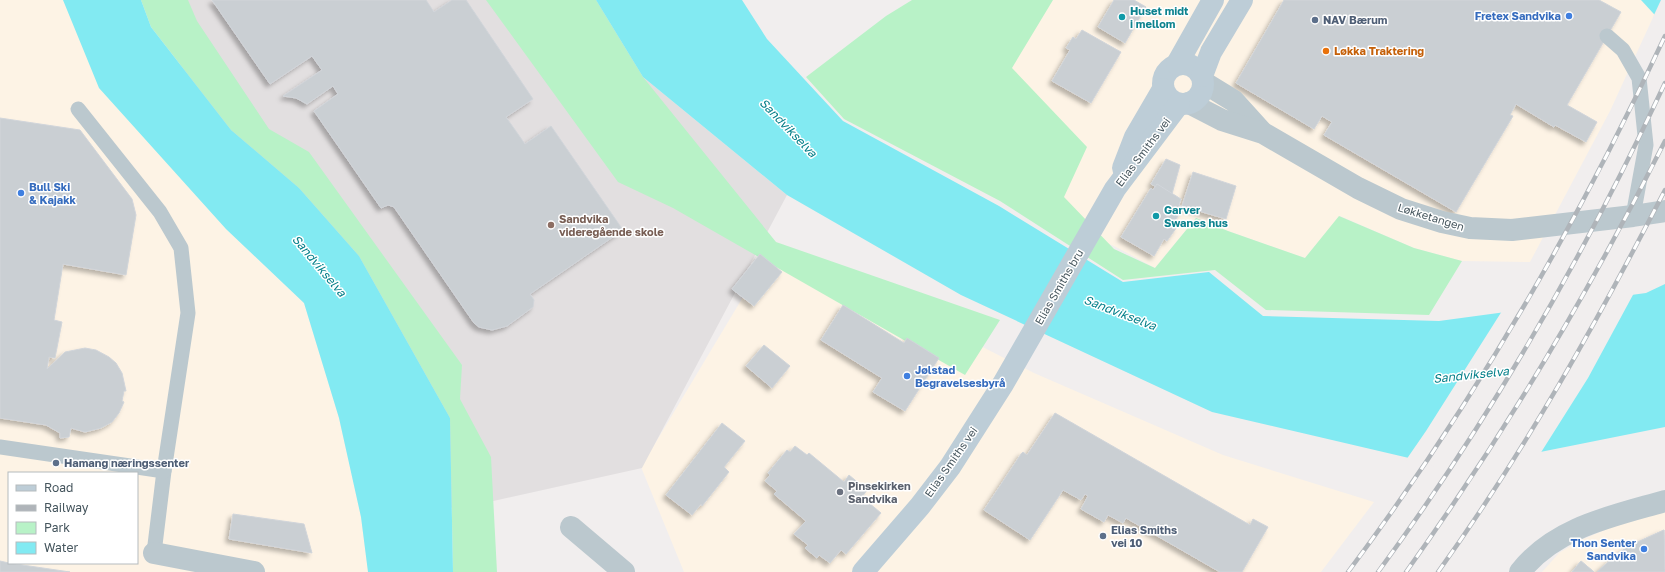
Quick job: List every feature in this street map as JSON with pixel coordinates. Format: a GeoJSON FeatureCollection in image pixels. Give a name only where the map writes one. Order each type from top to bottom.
{"type":"FeatureCollection","features":[{"type":"Feature","properties":{"kind":"main road"},"geometry":{"type":"LineString","coordinates":[[1177,64],[1213,0]]}},
{"type":"Feature","properties":{"kind":"main road"},"geometry":{"type":"LineString","coordinates":[[1202,79],[1196,68],[1187,63],[1177,64],[1168,69],[1163,78],[1163,89],[1166,96],[1184,103],[1197,98],[1202,91],[1202,79],[1211,52],[1242,0]]}},
{"type":"Feature","properties":{"kind":"main road","name":"Elias Smiths vei"},"geometry":{"type":"LineString","coordinates":[[1115,189],[1135,137],[1163,89]]}},
{"type":"Feature","properties":{"kind":"main road","name":"Elias Smiths vei"},"geometry":{"type":"LineString","coordinates":[[1115,189],[1184,103]]}},
{"type":"Feature","properties":{"kind":"main road","name":"Elias Smiths bru"},"geometry":{"type":"LineString","coordinates":[[1002,384],[1115,189]]}},
{"type":"Feature","properties":{"kind":"main road","name":"Elias Smiths vei"},"geometry":{"type":"LineString","coordinates":[[863,572],[920,506],[950,467],[1002,384]]}},
{"type":"Feature","properties":{"kind":"street","name":"Løkketangen"},"geometry":{"type":"LineString","coordinates":[[1202,79],[1234,101],[1263,133]]}},
{"type":"Feature","properties":{"kind":"street","name":"Løkketangen"},"geometry":{"type":"LineString","coordinates":[[1184,103],[1222,120],[1263,133],[1358,188],[1401,209],[1442,222],[1470,228],[1512,230],[1665,211]]}},
{"type":"Feature","properties":{"kind":"street"},"geometry":{"type":"LineString","coordinates":[[1520,572],[1528,561],[1550,543],[1571,531],[1665,501]]}},
{"type":"Feature","properties":{"kind":"street"},"geometry":{"type":"LineString","coordinates":[[571,528],[624,572]]}},
{"type":"Feature","properties":{"kind":"street"},"geometry":{"type":"LineString","coordinates":[[154,553],[254,572]]}},
{"type":"Feature","properties":{"kind":"lane"},"geometry":{"type":"LineString","coordinates":[[1607,36],[1623,50],[1639,78],[1646,145],[1633,216]]}},
{"type":"Feature","properties":{"kind":"lane"},"geometry":{"type":"LineString","coordinates":[[78,109],[160,212],[181,248],[188,313],[164,471],[154,553]]}},
{"type":"Feature","properties":{"kind":"lane"},"geometry":{"type":"LineString","coordinates":[[0,447],[164,471]]}},
{"type":"Feature","properties":{"kind":"shaded area"},"geometry":{"type":"Polygon","coordinates":[[[0,0],[63,0],[72,21],[226,229],[304,303],[339,418],[361,517],[368,572],[0,572],[0,0]]]}},
{"type":"Feature","properties":{"kind":"shaded area","name":"Sandvika videregående skole"},"geometry":{"type":"Polygon","coordinates":[[[141,0],[596,0],[643,77],[787,195],[642,468],[453,510],[141,0]]]}},
{"type":"Feature","properties":{"kind":"shaded area"},"geometry":{"type":"Polygon","coordinates":[[[1007,0],[1661,0],[1610,111],[1530,262],[1462,261],[1414,248],[1340,216],[1305,258],[1196,218],[1155,268],[1118,248],[896,143],[1007,0]]]}},
{"type":"Feature","properties":{"kind":"shaded area"},"geometry":{"type":"Polygon","coordinates":[[[776,242],[1034,373],[1223,455],[1374,502],[1321,572],[684,572],[641,467],[776,242]]]}},
{"type":"Feature","properties":{"kind":"shaded area"},"geometry":{"type":"Polygon","coordinates":[[[1665,508],[1665,572],[1542,572],[1559,553],[1579,541],[1633,518],[1665,508]]]}},
{"type":"Feature","properties":{"kind":"green space"},"geometry":{"type":"Polygon","coordinates":[[[141,0],[188,0],[197,21],[269,129],[309,152],[462,365],[460,399],[491,457],[497,572],[453,572],[450,418],[359,256],[299,188],[231,130],[151,27],[141,0]]]}},
{"type":"Feature","properties":{"kind":"green space"},"geometry":{"type":"Polygon","coordinates":[[[486,0],[596,0],[643,77],[776,242],[1000,320],[965,375],[673,208],[618,182],[486,0]]]}},
{"type":"Feature","properties":{"kind":"green space"},"geometry":{"type":"Polygon","coordinates":[[[912,0],[1053,0],[1012,68],[1087,147],[1064,197],[1114,249],[1155,268],[1196,218],[1305,258],[1339,216],[1414,248],[1462,261],[1429,315],[1266,310],[1215,270],[1123,280],[1000,201],[844,119],[806,77],[886,16],[912,0]]]}},
{"type":"Feature","properties":{"kind":"water","name":"Sandvikselva"},"geometry":{"type":"Polygon","coordinates":[[[63,0],[141,0],[151,27],[231,130],[299,188],[359,256],[450,418],[453,572],[368,572],[361,517],[339,418],[304,303],[226,229],[99,88],[63,0]]]}},
{"type":"Feature","properties":{"kind":"water","name":"Sandvikselva"},"geometry":{"type":"Polygon","coordinates":[[[596,0],[742,0],[767,39],[843,121],[999,206],[1123,282],[1209,272],[1263,316],[1439,321],[1646,293],[1665,284],[1665,427],[1456,469],[1212,412],[961,295],[787,195],[643,77],[596,0]]]}},
{"type":"Feature","properties":{"kind":"water"},"geometry":{"type":"Polygon","coordinates":[[[1641,0],[1665,0],[1665,26],[1641,0]]]}},
{"type":"Feature","properties":{"kind":"pier"},"geometry":{"type":"Polygon","coordinates":[[[1661,0],[1665,0],[1665,28],[1653,17],[1661,0]]]}},
{"type":"Feature","properties":{"kind":"pier"},"geometry":{"type":"Polygon","coordinates":[[[1634,293],[1588,378],[1540,454],[1456,471],[1406,460],[1502,311],[1634,293]]]}},
{"type":"Feature","properties":{"kind":"building"},"geometry":{"type":"Polygon","coordinates":[[[212,0],[426,0],[434,12],[452,0],[466,0],[533,99],[506,117],[525,144],[551,126],[623,230],[530,294],[534,300],[533,307],[507,326],[492,330],[479,327],[474,323],[394,207],[388,205],[381,208],[314,111],[338,94],[333,86],[307,104],[296,98],[283,96],[322,70],[312,56],[270,84],[212,0]]]}},
{"type":"Feature","properties":{"kind":"building","name":"Huset midt i mellom"},"geometry":{"type":"Polygon","coordinates":[[[1114,0],[1134,0],[1146,7],[1125,43],[1098,27],[1114,0]]]}},
{"type":"Feature","properties":{"kind":"building"},"geometry":{"type":"Polygon","coordinates":[[[1284,0],[1599,0],[1621,12],[1567,105],[1597,122],[1586,142],[1555,125],[1554,127],[1516,104],[1510,115],[1513,116],[1456,212],[1324,135],[1332,122],[1322,116],[1314,129],[1236,83],[1284,0]]]}},
{"type":"Feature","properties":{"kind":"building"},"geometry":{"type":"Polygon","coordinates":[[[1082,30],[1121,52],[1091,103],[1052,81],[1070,50],[1066,48],[1073,37],[1076,39],[1082,30]]]}},
{"type":"Feature","properties":{"kind":"building"},"geometry":{"type":"Polygon","coordinates":[[[0,118],[80,130],[132,199],[136,215],[126,275],[63,264],[54,320],[62,322],[55,358],[49,357],[47,369],[65,352],[85,348],[96,350],[109,357],[116,363],[122,373],[126,391],[124,391],[122,401],[124,402],[119,413],[112,422],[101,428],[85,432],[71,428],[69,437],[60,438],[60,433],[46,425],[0,418],[0,118]]]}},
{"type":"Feature","properties":{"kind":"building"},"geometry":{"type":"Polygon","coordinates":[[[1166,159],[1180,165],[1172,194],[1157,184],[1156,187],[1151,184],[1166,159]]]}},
{"type":"Feature","properties":{"kind":"building"},"geometry":{"type":"Polygon","coordinates":[[[1193,172],[1236,186],[1226,219],[1182,206],[1193,172]]]}},
{"type":"Feature","properties":{"kind":"building","name":"Garver Swanes hus"},"geometry":{"type":"Polygon","coordinates":[[[1157,184],[1181,199],[1179,205],[1183,208],[1173,224],[1177,227],[1167,241],[1164,239],[1154,256],[1121,237],[1151,188],[1153,190],[1157,184]]]}},
{"type":"Feature","properties":{"kind":"building"},"geometry":{"type":"Polygon","coordinates":[[[760,254],[782,272],[754,306],[732,289],[760,254]]]}},
{"type":"Feature","properties":{"kind":"building"},"geometry":{"type":"Polygon","coordinates":[[[843,305],[904,343],[907,338],[939,358],[905,411],[873,392],[882,378],[821,340],[843,305]]]}},
{"type":"Feature","properties":{"kind":"building"},"geometry":{"type":"Polygon","coordinates":[[[764,345],[790,366],[772,388],[746,366],[764,345]]]}},
{"type":"Feature","properties":{"kind":"building"},"geometry":{"type":"Polygon","coordinates":[[[1055,413],[1250,525],[1253,519],[1268,527],[1242,572],[1220,572],[1126,518],[1123,523],[1108,515],[1104,522],[1081,509],[1088,496],[1085,494],[1081,500],[1063,490],[1030,540],[984,510],[1021,454],[1023,452],[1027,455],[1055,413]]]}},
{"type":"Feature","properties":{"kind":"building"},"geometry":{"type":"Polygon","coordinates":[[[722,423],[745,441],[724,467],[729,472],[702,506],[701,504],[692,515],[666,495],[722,423]]]}},
{"type":"Feature","properties":{"kind":"building"},"geometry":{"type":"Polygon","coordinates":[[[795,446],[807,455],[809,453],[844,482],[849,475],[867,490],[862,497],[881,513],[846,554],[841,550],[830,563],[819,555],[817,558],[805,548],[808,545],[794,534],[806,521],[774,494],[777,491],[765,481],[770,475],[768,473],[787,450],[790,452],[795,446]]]}},
{"type":"Feature","properties":{"kind":"building"},"geometry":{"type":"Polygon","coordinates":[[[233,514],[304,524],[312,553],[229,539],[233,514]]]}},
{"type":"Feature","properties":{"kind":"building","name":"Thon Senter Sandvika"},"geometry":{"type":"Polygon","coordinates":[[[1664,530],[1665,572],[1597,572],[1617,554],[1631,545],[1664,530]]]}},
{"type":"Feature","properties":{"kind":"building","name":"Thon Senter Sandvika"},"geometry":{"type":"Polygon","coordinates":[[[1664,530],[1665,572],[1597,572],[1617,554],[1631,545],[1664,530]]]}},
{"type":"Feature","properties":{"kind":"building"},"geometry":{"type":"Polygon","coordinates":[[[0,561],[8,564],[70,572],[0,572],[0,561]]]}},
{"type":"Feature","properties":{"kind":"building","name":"Thon Senter Sandvika"},"geometry":{"type":"Polygon","coordinates":[[[1581,561],[1594,572],[1572,572],[1581,561]]]}},
{"type":"Feature","properties":{"kind":"building","name":"Thon Senter Sandvika"},"geometry":{"type":"Polygon","coordinates":[[[1581,561],[1594,572],[1572,572],[1581,561]]]}},
{"type":"Feature","properties":{"kind":"railway"},"geometry":{"type":"LineString","coordinates":[[1348,572],[1394,509],[1438,444],[1480,379],[1520,312],[1559,245],[1596,176],[1665,36]]}},
{"type":"Feature","properties":{"kind":"railway"},"geometry":{"type":"LineString","coordinates":[[1378,572],[1459,456],[1534,335],[1602,210],[1665,83]]}},
{"type":"Feature","properties":{"kind":"railway"},"geometry":{"type":"LineString","coordinates":[[1406,572],[1477,468],[1544,361],[1607,252],[1665,141]]}},
{"type":"Feature","properties":{"kind":"railway"},"geometry":{"type":"LineString","coordinates":[[1438,572],[1501,480],[1559,385],[1665,190]]}},
{"type":"Feature","properties":{"kind":"place","name":"Fretex Sandvika"},"geometry":{"type":"Point","coordinates":[1569,16]}},
{"type":"Feature","properties":{"kind":"place","name":"Huset midt i mellom"},"geometry":{"type":"Point","coordinates":[1122,17]}},
{"type":"Feature","properties":{"kind":"place","name":"NAV Bærum"},"geometry":{"type":"Point","coordinates":[1315,20]}},
{"type":"Feature","properties":{"kind":"place","name":"Løkka Traktering"},"geometry":{"type":"Point","coordinates":[1326,51]}},
{"type":"Feature","properties":{"kind":"place","name":"Bull Ski & Kajakk"},"geometry":{"type":"Point","coordinates":[21,193]}},
{"type":"Feature","properties":{"kind":"place","name":"Garver Swanes hus"},"geometry":{"type":"Point","coordinates":[1156,216]}},
{"type":"Feature","properties":{"kind":"place","name":"Sandvika videregående skole"},"geometry":{"type":"Point","coordinates":[551,225]}},
{"type":"Feature","properties":{"kind":"place","name":"Jølstad Begravelsesbyrå"},"geometry":{"type":"Point","coordinates":[907,376]}},
{"type":"Feature","properties":{"kind":"place","name":"Hamang næringssenter"},"geometry":{"type":"Point","coordinates":[56,463]}},
{"type":"Feature","properties":{"kind":"place","name":"Pinsekirken Sandvika"},"geometry":{"type":"Point","coordinates":[840,492]}},
{"type":"Feature","properties":{"kind":"place","name":"Elias Smiths vei 10"},"geometry":{"type":"Point","coordinates":[1103,536]}},
{"type":"Feature","properties":{"kind":"place","name":"Thon Senter Sandvika"},"geometry":{"type":"Point","coordinates":[1644,549]}}]}
